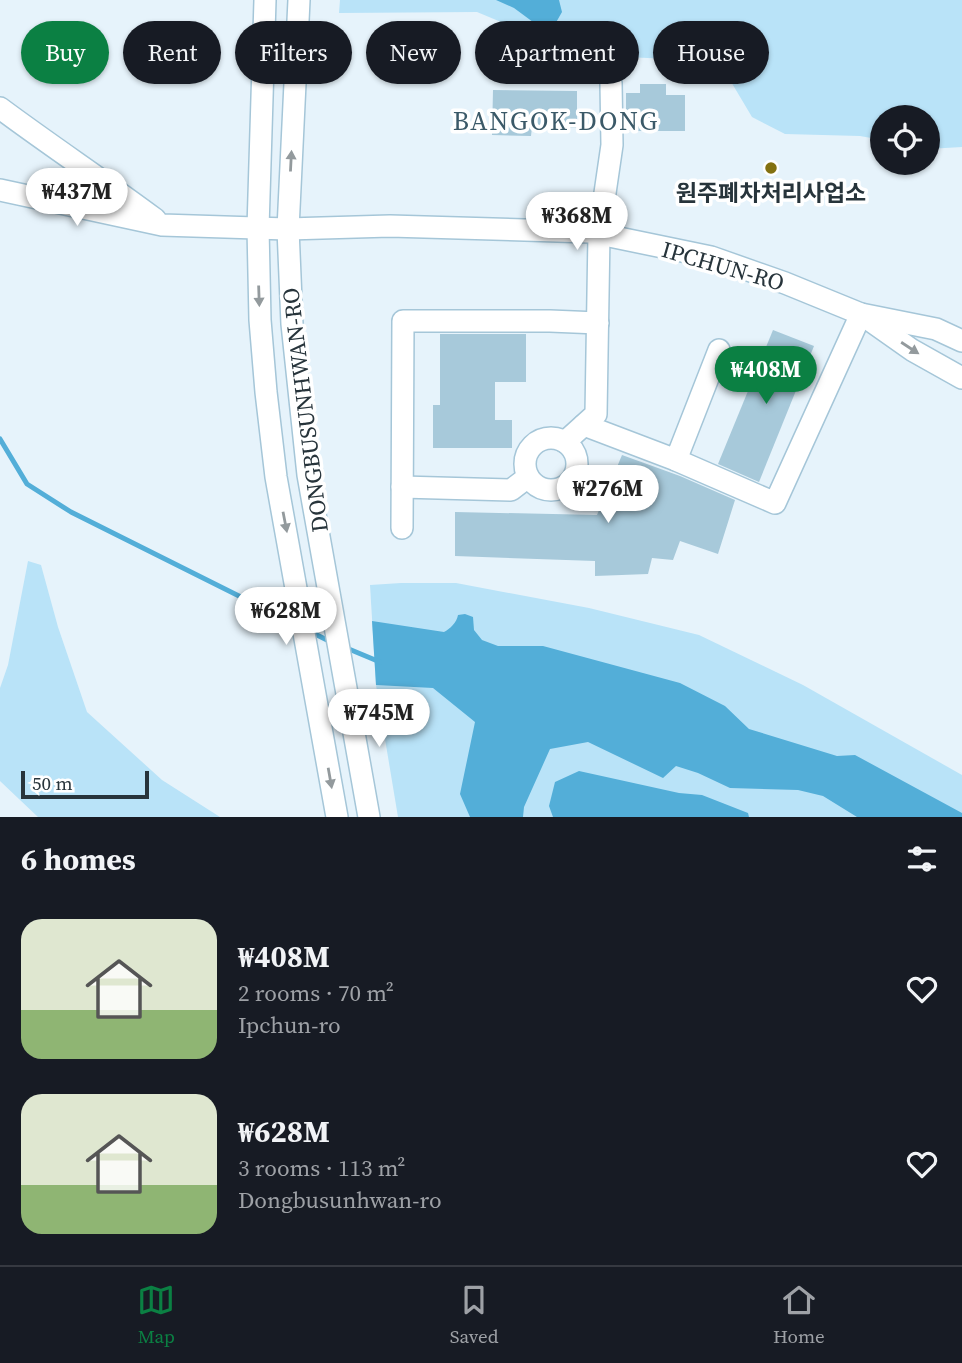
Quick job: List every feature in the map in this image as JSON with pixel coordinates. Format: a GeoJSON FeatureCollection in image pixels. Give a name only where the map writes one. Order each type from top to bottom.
{"type":"FeatureCollection","features":[{"type":"Feature","properties":{"kind":"street","name":"DONGBUSUNHWAN-RO"},"geometry":{"type":"LineString","coordinates":[[265,0],[258,228],[260,320],[266,392],[276,477],[337,817]]}},
{"type":"Feature","properties":{"kind":"street","name":"DONGBUSUNHWAN-RO"},"geometry":{"type":"LineString","coordinates":[[299,0],[288,229],[292,324],[308,475],[369,817]]}},
{"type":"Feature","properties":{"kind":"street"},"geometry":{"type":"LineString","coordinates":[[565,443],[596,414],[599,233],[612,145],[611,84]]}},
{"type":"Feature","properties":{"kind":"street"},"geometry":{"type":"LineString","coordinates":[[0,108],[105,181],[162,225]]}},
{"type":"Feature","properties":{"kind":"street","name":"IPCHUN-RO"},"geometry":{"type":"LineString","coordinates":[[0,190],[162,225],[288,229],[390,226],[599,233],[710,257],[785,282],[861,314],[936,329],[962,341]]}},
{"type":"Feature","properties":{"kind":"street","name":"IPCHUN-RO"},"geometry":{"type":"LineString","coordinates":[[861,314],[912,350],[962,378]]}},
{"type":"Feature","properties":{"kind":"street"},"geometry":{"type":"LineString","coordinates":[[584,425],[676,460],[775,503],[861,314]]}},
{"type":"Feature","properties":{"kind":"street"},"geometry":{"type":"LineString","coordinates":[[402,528],[403,321],[598,323]]}},
{"type":"Feature","properties":{"kind":"street"},"geometry":{"type":"LineString","coordinates":[[676,460],[719,350]]}},
{"type":"Feature","properties":{"kind":"street"},"geometry":{"type":"LineString","coordinates":[[554,438],[565,443],[574,452],[576,470],[567,485],[559,489],[541,489],[528,477],[524,470],[526,453],[538,441],[554,438]]}},
{"type":"Feature","properties":{"kind":"street"},"geometry":{"type":"LineString","coordinates":[[402,487],[512,489],[528,477]]}},
{"type":"Feature","properties":{"kind":"shaded area"},"geometry":{"type":"Polygon","coordinates":[[[340,0],[962,0],[962,147],[940,148],[940,105],[870,105],[870,138],[785,134],[752,117],[732,84],[769,84],[769,21],[653,21],[653,58],[639,58],[639,21],[499,21],[477,12],[339,13],[340,0]]]}},
{"type":"Feature","properties":{"kind":"shaded area"},"geometry":{"type":"Polygon","coordinates":[[[28,561],[41,565],[58,627],[87,712],[162,780],[220,817],[38,817],[0,781],[0,688],[8,665],[28,561]]]}},
{"type":"Feature","properties":{"kind":"shaded area"},"geometry":{"type":"Polygon","coordinates":[[[456,583],[589,608],[699,635],[803,685],[962,775],[962,817],[398,817],[376,685],[370,585],[456,583]]]}},
{"type":"Feature","properties":{"kind":"water"},"geometry":{"type":"Polygon","coordinates":[[[496,0],[559,0],[562,12],[557,21],[532,21],[514,8],[496,0]]]}},
{"type":"Feature","properties":{"kind":"water"},"geometry":{"type":"Polygon","coordinates":[[[458,615],[473,617],[474,630],[482,640],[498,646],[543,646],[680,683],[725,706],[749,729],[837,756],[855,755],[962,813],[962,817],[857,817],[823,796],[798,790],[730,788],[676,766],[663,778],[588,742],[550,749],[524,807],[523,817],[470,817],[460,794],[475,722],[433,688],[376,685],[372,621],[444,632],[453,625],[458,615]]]}},
{"type":"Feature","properties":{"kind":"water"},"geometry":{"type":"Polygon","coordinates":[[[579,771],[679,793],[702,795],[748,813],[749,817],[553,817],[549,806],[555,782],[579,771]]]}},
{"type":"Feature","properties":{"kind":"building"},"geometry":{"type":"Polygon","coordinates":[[[640,84],[666,84],[666,95],[685,95],[685,131],[626,131],[626,93],[640,93],[640,84]]]}},
{"type":"Feature","properties":{"kind":"building"},"geometry":{"type":"Polygon","coordinates":[[[493,90],[577,91],[577,128],[532,127],[531,136],[492,135],[493,90]]]}},
{"type":"Feature","properties":{"kind":"building"},"geometry":{"type":"Polygon","coordinates":[[[773,330],[814,346],[759,482],[718,464],[773,330]]]}},
{"type":"Feature","properties":{"kind":"building"},"geometry":{"type":"Polygon","coordinates":[[[440,334],[526,334],[526,382],[495,382],[495,420],[512,420],[512,448],[433,448],[433,405],[440,405],[440,334]]]}},
{"type":"Feature","properties":{"kind":"building"},"geometry":{"type":"Polygon","coordinates":[[[622,455],[735,500],[718,554],[680,541],[673,560],[652,558],[648,574],[595,576],[595,561],[455,556],[455,512],[597,515],[622,455]]]}},
{"type":"Feature","properties":{"kind":"waterway"},"geometry":{"type":"LineString","coordinates":[[0,439],[27,484],[71,512],[297,625]]}},
{"type":"Feature","properties":{"kind":"waterway"},"geometry":{"type":"LineString","coordinates":[[309,631],[331,642]]}},
{"type":"Feature","properties":{"kind":"waterway"},"geometry":{"type":"LineString","coordinates":[[344,647],[380,662]]}},
{"type":"Feature","properties":{"kind":"place","name":"원주폐차처리사업소"},"geometry":{"type":"Point","coordinates":[771,168]}},
{"type":"Feature","properties":{"kind":"district","name":"BANGOK-DONG"},"geometry":{"type":"Point","coordinates":[556,121]}}]}
